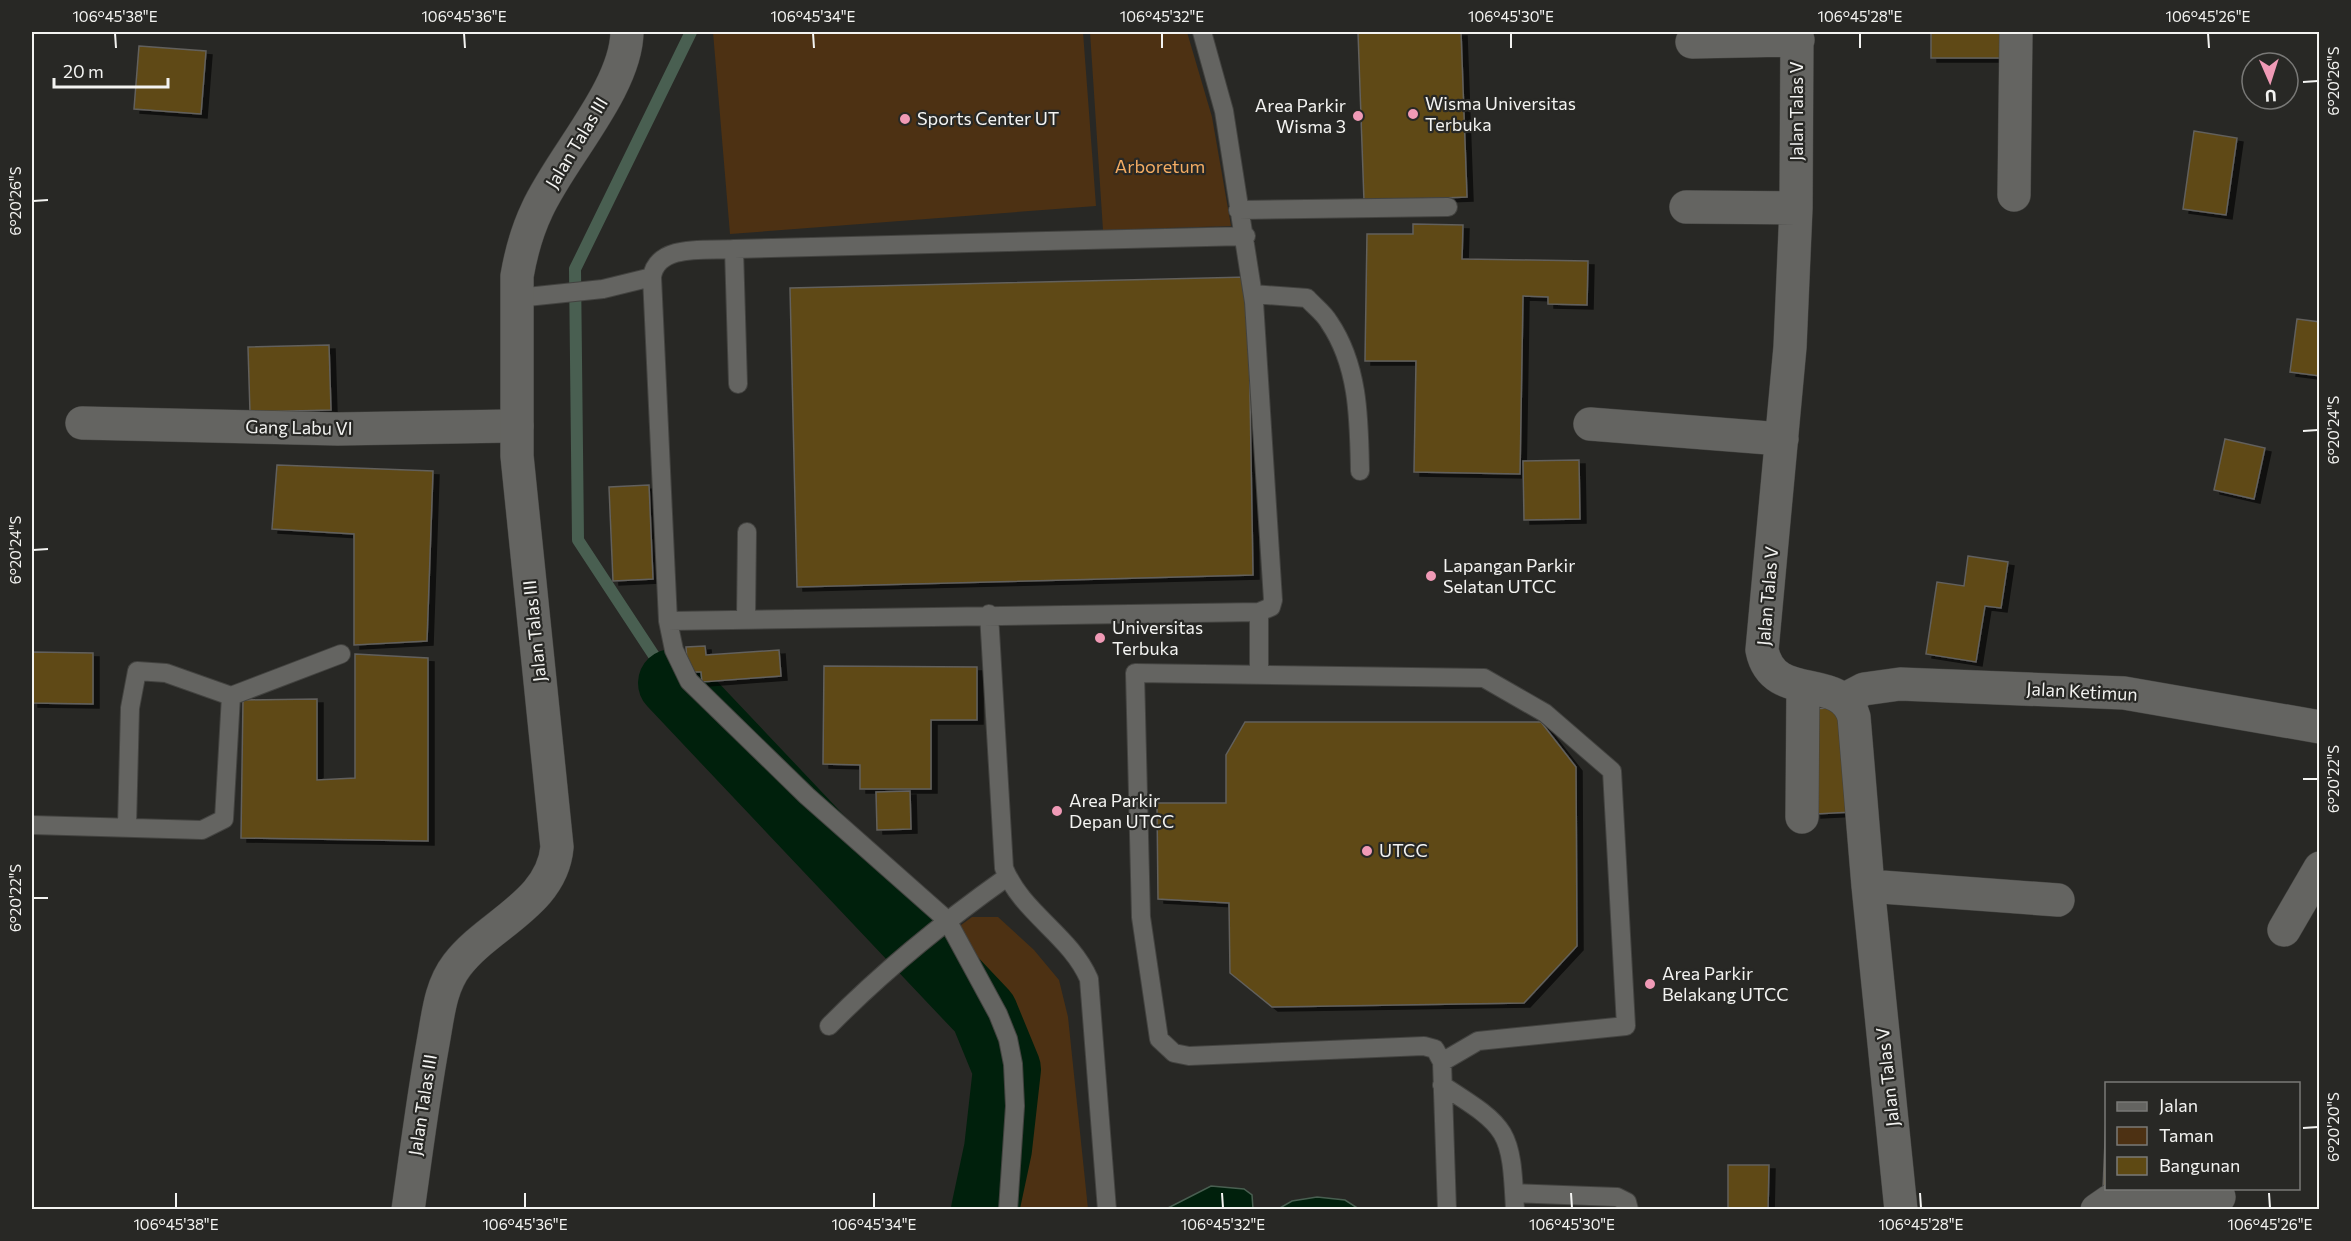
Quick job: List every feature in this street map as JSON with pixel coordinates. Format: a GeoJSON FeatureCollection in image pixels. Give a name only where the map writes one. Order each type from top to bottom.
{"type":"FeatureCollection","features":[{"type":"Feature","properties":{"kind":"street","name":"Jalan Talas III"},"geometry":{"type":"LineString","coordinates":[[408,1209],[428,1071],[442,992],[448,977],[470,951],[535,896],[549,877],[556,861],[557,847],[517,456],[517,276],[522,252],[537,209],[610,86],[621,62],[627,32]]}},
{"type":"Feature","properties":{"kind":"street"},"geometry":{"type":"LineString","coordinates":[[2014,195],[2016,32]]}},
{"type":"Feature","properties":{"kind":"street"},"geometry":{"type":"LineString","coordinates":[[1692,42],[1798,36]]}},
{"type":"Feature","properties":{"kind":"street","name":"Jalan Talas V"},"geometry":{"type":"LineString","coordinates":[[1798,36],[1796,208],[1790,347],[1762,650],[1765,663],[1782,680],[1845,699],[1854,717],[1868,886],[1901,1209]]}},
{"type":"Feature","properties":{"kind":"street"},"geometry":{"type":"LineString","coordinates":[[1686,207],[1796,208]]}},
{"type":"Feature","properties":{"kind":"street","name":"Gang Labu VI"},"geometry":{"type":"LineString","coordinates":[[82,423],[338,429],[517,426]]}},
{"type":"Feature","properties":{"kind":"street"},"geometry":{"type":"LineString","coordinates":[[1590,424],[1782,439]]}},
{"type":"Feature","properties":{"kind":"street","name":"Jalan Ketimun"},"geometry":{"type":"LineString","coordinates":[[1845,699],[1864,689],[1900,684],[2124,693],[2319,727]]}},
{"type":"Feature","properties":{"kind":"street"},"geometry":{"type":"LineString","coordinates":[[1802,817],[1803,686]]}},
{"type":"Feature","properties":{"kind":"street"},"geometry":{"type":"LineString","coordinates":[[2284,930],[2319,868]]}},
{"type":"Feature","properties":{"kind":"street"},"geometry":{"type":"LineString","coordinates":[[1868,886],[2058,900]]}},
{"type":"Feature","properties":{"kind":"street"},"geometry":{"type":"LineString","coordinates":[[2106,1207],[2219,1197]]}},
{"type":"Feature","properties":{"kind":"lane"},"geometry":{"type":"LineString","coordinates":[[668,621],[989,614],[1259,612],[1271,607],[1273,600],[1253,294],[1246,236],[1238,210],[1224,111],[1202,32]]}},
{"type":"Feature","properties":{"kind":"lane"},"geometry":{"type":"LineString","coordinates":[[1238,210],[1448,207]]}},
{"type":"Feature","properties":{"kind":"lane"},"geometry":{"type":"LineString","coordinates":[[1008,1209],[1015,1107],[1013,1064],[1008,1039],[998,1014],[947,920],[807,796],[689,681],[674,650],[668,621],[652,277],[656,263],[662,257],[673,253],[734,249],[1246,236]]}},
{"type":"Feature","properties":{"kind":"lane"},"geometry":{"type":"LineString","coordinates":[[734,249],[738,384]]}},
{"type":"Feature","properties":{"kind":"lane"},"geometry":{"type":"LineString","coordinates":[[517,298],[603,289],[652,277]]}},
{"type":"Feature","properties":{"kind":"lane"},"geometry":{"type":"LineString","coordinates":[[1253,294],[1307,298],[1329,322],[1352,371],[1359,417],[1360,471]]}},
{"type":"Feature","properties":{"kind":"lane"},"geometry":{"type":"LineString","coordinates":[[746,619],[747,532]]}},
{"type":"Feature","properties":{"kind":"lane"},"geometry":{"type":"LineString","coordinates":[[1259,612],[1259,674]]}},
{"type":"Feature","properties":{"kind":"lane"},"geometry":{"type":"LineString","coordinates":[[989,614],[1001,855],[1007,877],[1019,898],[1077,956],[1089,979],[1107,1209]]}},
{"type":"Feature","properties":{"kind":"lane"},"geometry":{"type":"LineString","coordinates":[[127,826],[130,708],[137,671],[166,673],[231,696],[341,654]]}},
{"type":"Feature","properties":{"kind":"lane"},"geometry":{"type":"LineString","coordinates":[[1442,1062],[1478,1041],[1626,1026],[1612,771],[1545,713],[1484,678],[1135,673],[1141,916],[1159,1039],[1174,1053],[1189,1056],[1424,1046],[1435,1049],[1442,1062],[1447,1209]]}},
{"type":"Feature","properties":{"kind":"lane"},"geometry":{"type":"LineString","coordinates":[[32,825],[202,830],[224,819],[231,696]]}},
{"type":"Feature","properties":{"kind":"lane"},"geometry":{"type":"LineString","coordinates":[[829,1026],[872,982],[922,939],[1007,877]]}},
{"type":"Feature","properties":{"kind":"lane"},"geometry":{"type":"LineString","coordinates":[[1442,1085],[1489,1115],[1502,1131],[1512,1153],[1515,1201],[1617,1197],[1627,1202],[1629,1209]]}},
{"type":"Feature","properties":{"kind":"green space","name":"Sports Center UT"},"geometry":{"type":"Polygon","coordinates":[[[713,32],[1083,32],[1096,206],[730,234],[713,32]]]}},
{"type":"Feature","properties":{"kind":"green space","name":"Arboretum"},"geometry":{"type":"Polygon","coordinates":[[[1090,32],[1187,32],[1212,117],[1231,226],[1103,230],[1090,32]]]}},
{"type":"Feature","properties":{"kind":"green space"},"geometry":{"type":"Polygon","coordinates":[[[972,917],[998,917],[1034,950],[1059,980],[1068,1017],[1088,1209],[1019,1209],[1026,1101],[1022,1043],[1016,1019],[1006,1000],[946,936],[972,917]]]}},
{"type":"Feature","properties":{"kind":"shaded area"},"geometry":{"type":"Polygon","coordinates":[[[1211,1186],[1244,1189],[1252,1195],[1253,1209],[1166,1209],[1211,1186]]]}},
{"type":"Feature","properties":{"kind":"shaded area"},"geometry":{"type":"Polygon","coordinates":[[[1317,1197],[1345,1200],[1359,1209],[1278,1209],[1292,1201],[1317,1197]]]}},
{"type":"Feature","properties":{"kind":"building","name":"Wisma Universitas Terbuka"},"geometry":{"type":"Polygon","coordinates":[[[1358,32],[1461,32],[1467,197],[1364,201],[1358,32]]]}},
{"type":"Feature","properties":{"kind":"building"},"geometry":{"type":"Polygon","coordinates":[[[1931,32],[2006,32],[2006,58],[1931,58],[1931,32]]]}},
{"type":"Feature","properties":{"kind":"building"},"geometry":{"type":"Polygon","coordinates":[[[139,46],[206,51],[201,114],[134,109],[139,46]]]}},
{"type":"Feature","properties":{"kind":"building"},"geometry":{"type":"Polygon","coordinates":[[[2194,131],[2237,138],[2226,215],[2183,209],[2194,131]]]}},
{"type":"Feature","properties":{"kind":"building"},"geometry":{"type":"Polygon","coordinates":[[[1413,224],[1463,225],[1462,259],[1588,261],[1587,305],[1548,304],[1548,297],[1523,296],[1520,474],[1414,472],[1416,361],[1365,361],[1367,234],[1413,234],[1413,224]]]}},
{"type":"Feature","properties":{"kind":"building"},"geometry":{"type":"Polygon","coordinates":[[[1248,277],[1253,575],[797,587],[790,288],[1248,277]]]}},
{"type":"Feature","properties":{"kind":"building"},"geometry":{"type":"Polygon","coordinates":[[[2297,319],[2320,322],[2320,376],[2290,372],[2297,319]]]}},
{"type":"Feature","properties":{"kind":"building"},"geometry":{"type":"Polygon","coordinates":[[[329,345],[331,410],[250,412],[248,347],[329,345]]]}},
{"type":"Feature","properties":{"kind":"building"},"geometry":{"type":"Polygon","coordinates":[[[2225,439],[2265,448],[2254,499],[2214,490],[2225,439]]]}},
{"type":"Feature","properties":{"kind":"building"},"geometry":{"type":"Polygon","coordinates":[[[1579,460],[1580,519],[1524,520],[1523,461],[1579,460]]]}},
{"type":"Feature","properties":{"kind":"building"},"geometry":{"type":"Polygon","coordinates":[[[277,465],[433,471],[427,641],[354,645],[354,534],[272,529],[277,465]]]}},
{"type":"Feature","properties":{"kind":"building"},"geometry":{"type":"Polygon","coordinates":[[[649,485],[653,579],[613,581],[609,487],[649,485]]]}},
{"type":"Feature","properties":{"kind":"building"},"geometry":{"type":"Polygon","coordinates":[[[1968,556],[2008,562],[2001,608],[1985,606],[1976,662],[1926,654],[1937,582],[1964,586],[1968,556]]]}},
{"type":"Feature","properties":{"kind":"building"},"geometry":{"type":"Polygon","coordinates":[[[705,646],[706,655],[779,650],[781,676],[702,682],[701,672],[688,672],[686,647],[705,646]]]}},
{"type":"Feature","properties":{"kind":"building"},"geometry":{"type":"Polygon","coordinates":[[[32,652],[93,653],[93,704],[32,703],[32,652]]]}},
{"type":"Feature","properties":{"kind":"building"},"geometry":{"type":"Polygon","coordinates":[[[355,654],[428,658],[428,841],[241,838],[243,700],[317,699],[317,780],[355,778],[355,654]]]}},
{"type":"Feature","properties":{"kind":"building"},"geometry":{"type":"Polygon","coordinates":[[[824,666],[977,667],[977,720],[931,720],[931,789],[860,789],[860,765],[823,764],[824,666]]]}},
{"type":"Feature","properties":{"kind":"building"},"geometry":{"type":"Polygon","coordinates":[[[1848,707],[1852,812],[1815,814],[1811,709],[1848,707]]]}},
{"type":"Feature","properties":{"kind":"building","name":"UTCC"},"geometry":{"type":"Polygon","coordinates":[[[1245,722],[1541,722],[1576,767],[1577,946],[1524,1003],[1272,1007],[1230,973],[1229,903],[1158,899],[1157,803],[1226,803],[1226,755],[1245,722]]]}},
{"type":"Feature","properties":{"kind":"building"},"geometry":{"type":"Polygon","coordinates":[[[910,791],[911,829],[877,830],[876,792],[910,791]]]}},
{"type":"Feature","properties":{"kind":"building"},"geometry":{"type":"Polygon","coordinates":[[[2105,1142],[2105,1188],[2103,1189],[2105,1142]]]}},
{"type":"Feature","properties":{"kind":"building"},"geometry":{"type":"Polygon","coordinates":[[[1728,1165],[1769,1165],[1768,1210],[1728,1210],[1728,1165]]]}},
{"type":"Feature","properties":{"kind":"waterway"},"geometry":{"type":"LineString","coordinates":[[672,683],[578,540],[575,269],[691,32]]}},
{"type":"Feature","properties":{"kind":"waterway"},"geometry":{"type":"LineString","coordinates":[[672,683],[984,1013],[1007,1069],[998,1149],[985,1210]]}},
{"type":"Feature","properties":{"kind":"place","name":"Wisma Universitas Terbuka"},"geometry":{"type":"Point","coordinates":[1413,114]}},
{"type":"Feature","properties":{"kind":"place","name":"Area Parkir Wisma 3"},"geometry":{"type":"Point","coordinates":[1358,116]}},
{"type":"Feature","properties":{"kind":"place","name":"Sports Center UT"},"geometry":{"type":"Point","coordinates":[905,119]}},
{"type":"Feature","properties":{"kind":"place","name":"Lapangan Parkir Selatan UTCC"},"geometry":{"type":"Point","coordinates":[1431,576]}},
{"type":"Feature","properties":{"kind":"place","name":"Universitas Terbuka"},"geometry":{"type":"Point","coordinates":[1100,638]}},
{"type":"Feature","properties":{"kind":"place","name":"Area Parkir Depan UTCC"},"geometry":{"type":"Point","coordinates":[1057,811]}},
{"type":"Feature","properties":{"kind":"place","name":"UTCC"},"geometry":{"type":"Point","coordinates":[1367,851]}},
{"type":"Feature","properties":{"kind":"place","name":"Area Parkir Belakang UTCC"},"geometry":{"type":"Point","coordinates":[1650,984]}}]}
